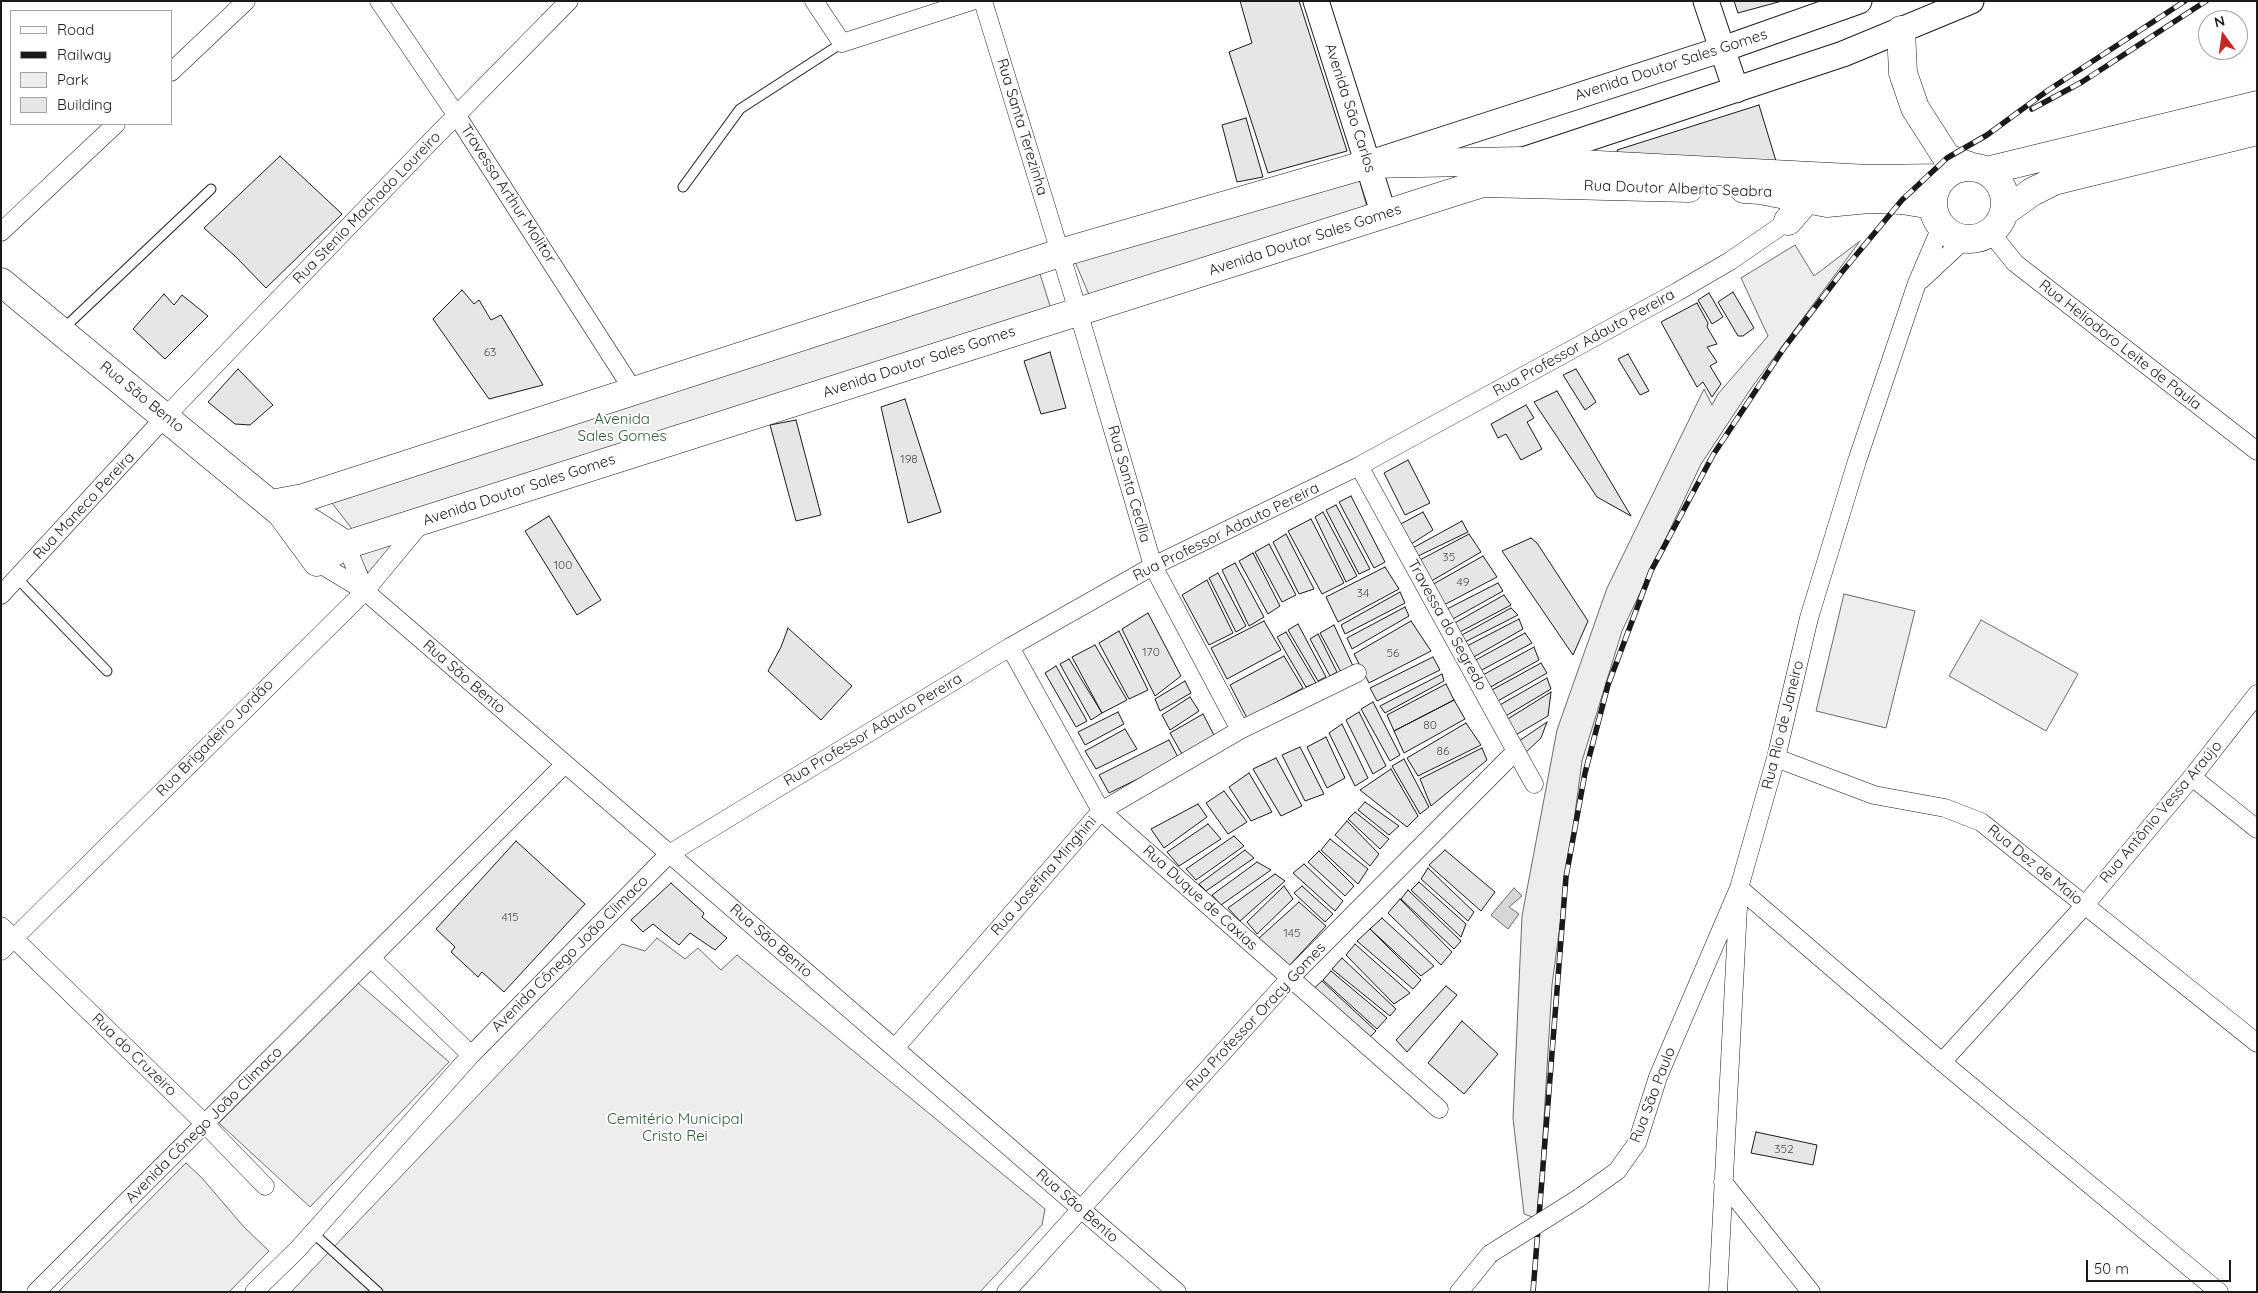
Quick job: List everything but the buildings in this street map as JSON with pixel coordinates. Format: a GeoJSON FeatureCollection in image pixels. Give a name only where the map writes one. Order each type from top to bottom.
{"type":"FeatureCollection","features":[{"type":"Feature","properties":{"kind":"main road","name":"Avenida São Carlos"},"geometry":{"type":"LineString","coordinates":[[1316,1],[1384,215]]}},
{"type":"Feature","properties":{"kind":"main road"},"geometry":{"type":"LineString","coordinates":[[1706,1],[1736,90]]}},
{"type":"Feature","properties":{"kind":"main road","name":"Avenida Doutor Sales Gomes"},"geometry":{"type":"LineString","coordinates":[[276,509],[303,498],[1060,252],[1368,164],[1723,49],[1860,1]]}},
{"type":"Feature","properties":{"kind":"main road","name":"Avenida Doutor Sales Gomes"},"geometry":{"type":"LineString","coordinates":[[316,562],[346,546],[1483,183],[1521,161],[1843,54],[1971,1]]}},
{"type":"Feature","properties":{"kind":"main road"},"geometry":{"type":"LineString","coordinates":[[1901,30],[1903,73],[1914,108],[1947,158],[1978,168],[2000,182],[2004,193],[1987,228]]}},
{"type":"Feature","properties":{"kind":"main road"},"geometry":{"type":"LineString","coordinates":[[2257,105],[1978,168],[1957,168],[1942,178],[1934,191],[1937,216],[1954,237],[1987,228],[2032,192],[2054,181],[2257,131]]}},
{"type":"Feature","properties":{"kind":"main road","name":"Avenida Doutor Sales Gomes"},"geometry":{"type":"LineString","coordinates":[[1368,164],[1521,161]]}},
{"type":"Feature","properties":{"kind":"main road","name":"Rua Doutor Alberto Seabra"},"geometry":{"type":"LineString","coordinates":[[1521,161],[1868,179],[1942,178]]}},
{"type":"Feature","properties":{"kind":"main road"},"geometry":{"type":"LineString","coordinates":[[1788,221],[1815,190],[1826,185],[1868,179]]}},
{"type":"Feature","properties":{"kind":"main road","name":"Rua Doutor Alberto Seabra"},"geometry":{"type":"LineString","coordinates":[[1483,183],[1760,190],[1827,203],[1869,199],[1902,200],[1937,216]]}},
{"type":"Feature","properties":{"kind":"main road","name":"Rua São Bento"},"geometry":{"type":"LineString","coordinates":[[1,282],[166,416],[276,509],[316,562]]}},
{"type":"Feature","properties":{"kind":"main road","name":"Rua São Bento"},"geometry":{"type":"LineString","coordinates":[[276,509],[310,522],[346,546]]}},
{"type":"Feature","properties":{"kind":"street"},"geometry":{"type":"LineString","coordinates":[[172,71],[246,1]]}},
{"type":"Feature","properties":{"kind":"street","name":"Travessa Arthur Molitor"},"geometry":{"type":"LineString","coordinates":[[379,1],[457,116],[633,390]]}},
{"type":"Feature","properties":{"kind":"street","name":"Rua Stenio Machado Loureiro"},"geometry":{"type":"LineString","coordinates":[[166,416],[569,1]]}},
{"type":"Feature","properties":{"kind":"street"},"geometry":{"type":"LineString","coordinates":[[814,1],[842,43],[972,1]]}},
{"type":"Feature","properties":{"kind":"street","name":"Rua Santa Terezinha"},"geometry":{"type":"LineString","coordinates":[[983,1],[1060,252]]}},
{"type":"Feature","properties":{"kind":"street"},"geometry":{"type":"LineString","coordinates":[[1,232],[115,125]]}},
{"type":"Feature","properties":{"kind":"street","name":"Rua Rio de Janeiro"},"geometry":{"type":"LineString","coordinates":[[1723,1182],[1739,888],[1776,758],[1809,618],[1857,462],[1917,283],[1937,216]]}},
{"type":"Feature","properties":{"kind":"street","name":"Rua Professor Adauto Pereira"},"geometry":{"type":"LineString","coordinates":[[669,854],[1010,647],[1153,566],[1360,466],[1677,292],[1730,261],[1788,221]]}},
{"type":"Feature","properties":{"kind":"street","name":"Rua Rio de Janeiro"},"geometry":{"type":"LineString","coordinates":[[1917,283],[1987,228]]}},
{"type":"Feature","properties":{"kind":"street","name":"Rua Heliodoro Leite de Paula"},"geometry":{"type":"LineString","coordinates":[[1987,228],[2015,263],[2257,451]]}},
{"type":"Feature","properties":{"kind":"street","name":"Rua Santa Cecília"},"geometry":{"type":"LineString","coordinates":[[1060,252],[1153,566],[1240,730]]}},
{"type":"Feature","properties":{"kind":"street","name":"Rua Maneco Pereira"},"geometry":{"type":"LineString","coordinates":[[1,595],[166,416]]}},
{"type":"Feature","properties":{"kind":"street","name":"Travessa do Segredo"},"geometry":{"type":"LineString","coordinates":[[1360,466],[1534,784]]}},
{"type":"Feature","properties":{"kind":"street","name":"Rua Brigadeiro Jordão"},"geometry":{"type":"LineString","coordinates":[[5,938],[365,591],[424,521]]}},
{"type":"Feature","properties":{"kind":"street","name":"Rua São Bento"},"geometry":{"type":"LineString","coordinates":[[346,546],[365,591]]}},
{"type":"Feature","properties":{"kind":"street","name":"Rua São Bento"},"geometry":{"type":"LineString","coordinates":[[316,562],[365,591],[1177,1292]]}},
{"type":"Feature","properties":{"kind":"street","name":"Rua Duque de Caxias"},"geometry":{"type":"LineString","coordinates":[[1010,647],[1101,810],[1439,1109]]}},
{"type":"Feature","properties":{"kind":"street","name":"Rua Josefina Minghini"},"geometry":{"type":"LineString","coordinates":[[895,1048],[1101,810],[1240,730],[1357,673]]}},
{"type":"Feature","properties":{"kind":"street","name":"Rua Antônio Vessa Araújo"},"geometry":{"type":"LineString","coordinates":[[1942,1062],[2084,905],[2192,777],[2257,694]]}},
{"type":"Feature","properties":{"kind":"street","name":"Rua Professor Oracy Gomes"},"geometry":{"type":"LineString","coordinates":[[1006,1292],[1290,978],[1516,752]]}},
{"type":"Feature","properties":{"kind":"street","name":"Rua Dez de Maio"},"geometry":{"type":"LineString","coordinates":[[1776,758],[1874,795],[1945,808],[1981,822],[2257,1043]]}},
{"type":"Feature","properties":{"kind":"street","name":"Avenida Cônego João Climaco"},"geometry":{"type":"LineString","coordinates":[[36,1292],[204,1123],[372,959],[565,764]]}},
{"type":"Feature","properties":{"kind":"street"},"geometry":{"type":"LineString","coordinates":[[2192,777],[2257,829]]}},
{"type":"Feature","properties":{"kind":"street","name":"Avenida Cônego João Climaco"},"geometry":{"type":"LineString","coordinates":[[254,1292],[312,1232],[471,1055],[669,854]]}},
{"type":"Feature","properties":{"kind":"street"},"geometry":{"type":"LineString","coordinates":[[1739,888],[1942,1062],[2218,1292]]}},
{"type":"Feature","properties":{"kind":"street","name":"Rua São Paulo"},"geometry":{"type":"LineString","coordinates":[[1459,1292],[1490,1254],[1579,1198],[1617,1171],[1637,1143],[1658,1077],[1739,888]]}},
{"type":"Feature","properties":{"kind":"street","name":"Rua do Cruzeiro"},"geometry":{"type":"LineString","coordinates":[[5,938],[204,1123],[264,1186]]}},
{"type":"Feature","properties":{"kind":"street"},"geometry":{"type":"LineString","coordinates":[[372,959],[471,1055]]}},
{"type":"Feature","properties":{"kind":"street"},"geometry":{"type":"LineString","coordinates":[[1718,1292],[1723,1182]]}},
{"type":"Feature","properties":{"kind":"street"},"geometry":{"type":"LineString","coordinates":[[1723,1182],[1812,1292]]}},
{"type":"Feature","properties":{"kind":"lane"},"geometry":{"type":"LineString","coordinates":[[684,187],[740,109],[842,43]]}},
{"type":"Feature","properties":{"kind":"lane"},"geometry":{"type":"LineString","coordinates":[[61,331],[211,189]]}},
{"type":"Feature","properties":{"kind":"lane"},"geometry":{"type":"LineString","coordinates":[[17,578],[107,672]]}},
{"type":"Feature","properties":{"kind":"lane"},"geometry":{"type":"LineString","coordinates":[[312,1232],[378,1292]]}},
{"type":"Feature","properties":{"kind":"green space"},"geometry":{"type":"Polygon","coordinates":[[[1359,178],[1368,211],[1090,297],[1075,262],[1359,178]]]}},
{"type":"Feature","properties":{"kind":"green space"},"geometry":{"type":"Polygon","coordinates":[[[1860,241],[1752,387],[1701,464],[1622,631],[1582,761],[1552,985],[1538,1219],[1524,1214],[1513,1118],[1522,916],[1557,730],[1607,588],[1704,389],[1712,405],[1718,394],[1768,336],[1741,278],[1795,245],[1814,276],[1860,241]]]}},
{"type":"Feature","properties":{"kind":"green space","name":"Avenida Sales Gomes"},"geometry":{"type":"Polygon","coordinates":[[[1040,274],[1051,309],[356,534],[332,503],[638,401],[1040,274]]]}},
{"type":"Feature","properties":{"kind":"green space"},"geometry":{"type":"Polygon","coordinates":[[[406,532],[371,578],[354,549],[406,532]]]}},
{"type":"Feature","properties":{"kind":"green space"},"geometry":{"type":"Polygon","coordinates":[[[1844,594],[1915,611],[1886,728],[1816,711],[1844,594]]]}},
{"type":"Feature","properties":{"kind":"green space"},"geometry":{"type":"Polygon","coordinates":[[[1981,620],[2078,674],[2046,731],[1949,676],[1981,620]]]}},
{"type":"Feature","properties":{"kind":"green space","name":"Cemitério Municipal Cristo Rei"},"geometry":{"type":"Polygon","coordinates":[[[657,938],[685,959],[698,948],[721,970],[737,955],[1045,1209],[1042,1225],[980,1292],[291,1292],[622,944],[645,951],[657,938]]]}},
{"type":"Feature","properties":{"kind":"green space"},"geometry":{"type":"Polygon","coordinates":[[[358,983],[449,1062],[310,1207],[219,1123],[358,983]]]}},
{"type":"Feature","properties":{"kind":"green space"},"geometry":{"type":"Polygon","coordinates":[[[186,1163],[202,1178],[244,1227],[269,1251],[229,1292],[58,1292],[186,1163]]]}},
{"type":"Feature","properties":{"kind":"shaded area"},"geometry":{"type":"Polygon","coordinates":[[[1514,888],[1522,896],[1509,907],[1519,914],[1508,929],[1491,915],[1514,888]]]}},
{"type":"Feature","properties":{"kind":"railway"},"geometry":{"type":"LineString","coordinates":[[1533,1292],[1566,877],[1585,773],[1608,685],[1651,571],[1713,455],[1784,348],[1842,272],[1902,200],[1947,158],[1987,135],[2047,91],[2185,1]]}},
{"type":"Feature","properties":{"kind":"railway"},"geometry":{"type":"LineString","coordinates":[[2032,109],[2082,82],[2206,1]]}}]}
